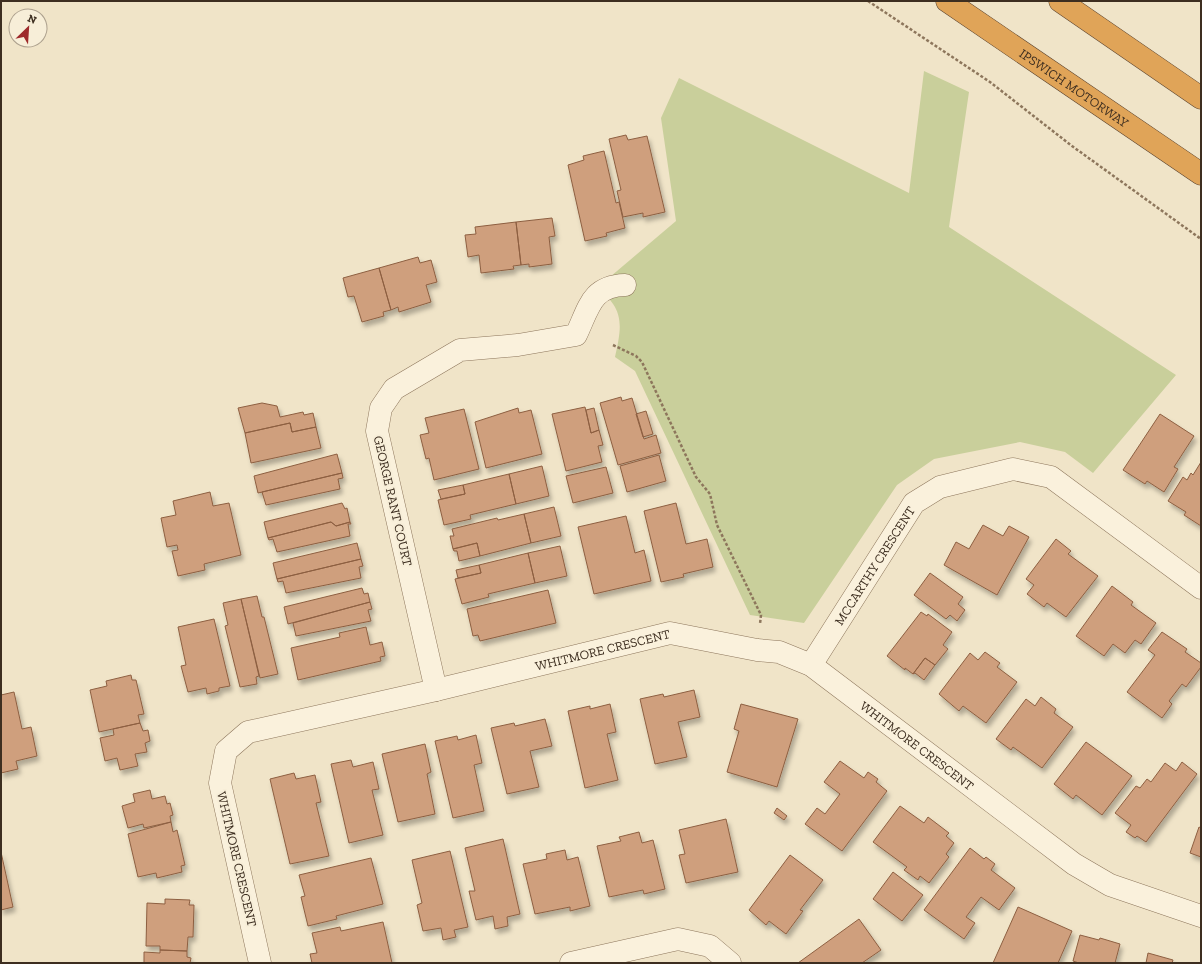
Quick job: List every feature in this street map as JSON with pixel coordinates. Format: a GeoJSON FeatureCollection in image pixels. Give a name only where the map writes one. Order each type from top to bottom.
{"type":"FeatureCollection","features":[{"type":"Feature","properties":{"kind":"highway","name":"IPSWICH MOTORWAY"},"geometry":{"type":"LineString","coordinates":[[947,1],[1201,174]]}},
{"type":"Feature","properties":{"kind":"highway"},"geometry":{"type":"LineString","coordinates":[[1060,1],[1201,98]]}},
{"type":"Feature","properties":{"kind":"street","name":"GEORGE RANT COURT"},"geometry":{"type":"LineString","coordinates":[[436,690],[377,431],[381,408],[394,389],[460,350],[518,345],[576,335],[596,295],[611,285],[625,285]]}},
{"type":"Feature","properties":{"kind":"street","name":"MCCARTHY CRESCENT"},"geometry":{"type":"LineString","coordinates":[[811,665],[914,503],[940,487],[1012,469],[1051,477],[1201,588]]}},
{"type":"Feature","properties":{"kind":"street","name":"WHITMORE CRESCENT"},"geometry":{"type":"LineString","coordinates":[[260,963],[220,783],[226,751],[248,732],[436,690],[670,633],[758,650],[779,652],[811,665],[1074,864],[1110,885],[1201,916]]}},
{"type":"Feature","properties":{"kind":"street"},"geometry":{"type":"LineString","coordinates":[[571,963],[678,939],[710,946],[730,963]]}},
{"type":"Feature","properties":{"kind":"path"},"geometry":{"type":"LineString","coordinates":[[868,1],[990,82],[1072,146],[1201,239]]}},
{"type":"Feature","properties":{"kind":"path"},"geometry":{"type":"LineString","coordinates":[[614,345],[636,356],[642,362],[696,477],[710,494],[717,525],[760,615],[760,624]]}},
{"type":"Feature","properties":{"kind":"green space"},"geometry":{"type":"Polygon","coordinates":[[[924,71],[969,92],[949,227],[1176,375],[1093,473],[1065,452],[1020,442],[934,459],[897,485],[804,623],[750,615],[635,371],[615,357],[620,327],[617,311],[613,303],[597,288],[676,221],[661,118],[679,78],[909,193],[924,71]]]}},
{"type":"Feature","properties":{"kind":"building"},"geometry":{"type":"Polygon","coordinates":[[[626,135],[628,140],[647,136],[665,212],[643,217],[643,213],[623,217],[617,191],[621,190],[609,139],[626,135]]]}},
{"type":"Feature","properties":{"kind":"building"},"geometry":{"type":"Polygon","coordinates":[[[604,151],[616,203],[619,202],[625,228],[606,233],[607,236],[585,241],[568,165],[584,160],[583,156],[604,151]]]}},
{"type":"Feature","properties":{"kind":"building"},"geometry":{"type":"Polygon","coordinates":[[[552,218],[555,236],[549,237],[552,264],[529,267],[529,264],[521,265],[516,222],[552,218]]]}},
{"type":"Feature","properties":{"kind":"building"},"geometry":{"type":"Polygon","coordinates":[[[516,222],[521,265],[513,266],[514,269],[481,273],[479,255],[468,257],[465,235],[476,234],[475,227],[516,222]]]}},
{"type":"Feature","properties":{"kind":"building"},"geometry":{"type":"Polygon","coordinates":[[[418,257],[420,263],[431,260],[437,282],[426,285],[431,302],[399,312],[398,307],[391,310],[379,268],[418,257]]]}},
{"type":"Feature","properties":{"kind":"building"},"geometry":{"type":"Polygon","coordinates":[[[379,268],[391,310],[383,312],[384,316],[362,322],[354,296],[348,297],[343,278],[379,268]]]}},
{"type":"Feature","properties":{"kind":"building"},"geometry":{"type":"Polygon","coordinates":[[[621,397],[622,401],[632,398],[644,439],[656,435],[661,453],[618,465],[600,403],[621,397]]]}},
{"type":"Feature","properties":{"kind":"building"},"geometry":{"type":"Polygon","coordinates":[[[262,403],[277,406],[280,417],[303,412],[304,415],[313,413],[316,427],[292,432],[290,423],[245,433],[238,408],[262,403]]]}},
{"type":"Feature","properties":{"kind":"building"},"geometry":{"type":"Polygon","coordinates":[[[585,407],[591,433],[599,430],[603,445],[598,446],[602,462],[566,471],[552,414],[585,407]]]}},
{"type":"Feature","properties":{"kind":"building"},"geometry":{"type":"Polygon","coordinates":[[[518,408],[519,413],[531,410],[542,454],[486,468],[475,422],[518,408]]]}},
{"type":"Feature","properties":{"kind":"building"},"geometry":{"type":"Polygon","coordinates":[[[594,408],[599,430],[591,433],[586,410],[594,408]]]}},
{"type":"Feature","properties":{"kind":"building"},"geometry":{"type":"Polygon","coordinates":[[[464,409],[479,469],[434,480],[429,458],[426,459],[420,435],[429,433],[425,418],[464,409]]]}},
{"type":"Feature","properties":{"kind":"building"},"geometry":{"type":"Polygon","coordinates":[[[646,411],[653,434],[643,437],[636,414],[646,411]]]}},
{"type":"Feature","properties":{"kind":"building"},"geometry":{"type":"Polygon","coordinates":[[[1160,414],[1194,436],[1174,467],[1178,469],[1164,492],[1147,481],[1145,484],[1123,470],[1160,414]]]}},
{"type":"Feature","properties":{"kind":"building"},"geometry":{"type":"Polygon","coordinates":[[[290,423],[292,432],[316,427],[321,448],[251,463],[245,433],[290,423]]]}},
{"type":"Feature","properties":{"kind":"building"},"geometry":{"type":"Polygon","coordinates":[[[337,454],[342,473],[258,493],[254,476],[337,454]]]}},
{"type":"Feature","properties":{"kind":"building"},"geometry":{"type":"Polygon","coordinates":[[[659,455],[666,481],[627,492],[620,466],[659,455]]]}},
{"type":"Feature","properties":{"kind":"building"},"geometry":{"type":"Polygon","coordinates":[[[1201,462],[1201,526],[1184,515],[1186,512],[1168,501],[1183,477],[1187,480],[1191,473],[1193,475],[1201,462]]]}},
{"type":"Feature","properties":{"kind":"building"},"geometry":{"type":"Polygon","coordinates":[[[542,466],[549,496],[516,504],[509,474],[542,466]]]}},
{"type":"Feature","properties":{"kind":"building"},"geometry":{"type":"Polygon","coordinates":[[[606,467],[613,493],[573,503],[566,476],[606,467]]]}},
{"type":"Feature","properties":{"kind":"building"},"geometry":{"type":"Polygon","coordinates":[[[342,473],[343,478],[338,479],[340,489],[266,505],[262,492],[342,473]]]}},
{"type":"Feature","properties":{"kind":"building"},"geometry":{"type":"Polygon","coordinates":[[[509,474],[516,504],[470,515],[471,519],[444,525],[438,500],[465,494],[463,485],[509,474]]]}},
{"type":"Feature","properties":{"kind":"building"},"geometry":{"type":"Polygon","coordinates":[[[463,485],[465,494],[441,499],[438,490],[463,485]]]}},
{"type":"Feature","properties":{"kind":"building"},"geometry":{"type":"Polygon","coordinates":[[[210,492],[213,506],[229,503],[241,555],[204,564],[205,570],[178,576],[172,551],[178,550],[177,545],[167,547],[161,518],[176,515],[173,501],[210,492]]]}},
{"type":"Feature","properties":{"kind":"building"},"geometry":{"type":"Polygon","coordinates":[[[342,503],[345,509],[347,508],[350,522],[336,526],[331,522],[268,538],[264,522],[342,503]]]}},
{"type":"Feature","properties":{"kind":"building"},"geometry":{"type":"Polygon","coordinates":[[[676,503],[686,544],[707,539],[713,567],[683,574],[684,577],[661,582],[644,511],[676,503]]]}},
{"type":"Feature","properties":{"kind":"building"},"geometry":{"type":"Polygon","coordinates":[[[554,507],[561,536],[531,543],[524,514],[554,507]]]}},
{"type":"Feature","properties":{"kind":"building"},"geometry":{"type":"Polygon","coordinates":[[[524,514],[531,543],[480,556],[477,543],[453,549],[450,536],[454,536],[452,529],[497,518],[498,520],[524,514]]]}},
{"type":"Feature","properties":{"kind":"building"},"geometry":{"type":"Polygon","coordinates":[[[626,516],[635,553],[644,550],[651,581],[594,594],[578,527],[626,516]]]}},
{"type":"Feature","properties":{"kind":"building"},"geometry":{"type":"Polygon","coordinates":[[[331,522],[336,526],[350,522],[351,524],[348,524],[350,536],[277,552],[273,539],[269,540],[268,538],[331,522]]]}},
{"type":"Feature","properties":{"kind":"building"},"geometry":{"type":"Polygon","coordinates":[[[983,525],[1003,536],[1009,526],[1029,537],[997,595],[944,565],[956,542],[969,549],[983,525]]]}},
{"type":"Feature","properties":{"kind":"building"},"geometry":{"type":"Polygon","coordinates":[[[1056,539],[1071,551],[1068,554],[1098,576],[1066,617],[1047,603],[1044,607],[1027,594],[1034,585],[1026,579],[1056,539]]]}},
{"type":"Feature","properties":{"kind":"building"},"geometry":{"type":"Polygon","coordinates":[[[357,543],[361,559],[277,579],[273,563],[357,543]]]}},
{"type":"Feature","properties":{"kind":"building"},"geometry":{"type":"Polygon","coordinates":[[[477,543],[480,556],[459,561],[457,551],[454,551],[453,549],[477,543]]]}},
{"type":"Feature","properties":{"kind":"building"},"geometry":{"type":"Polygon","coordinates":[[[560,546],[567,576],[535,583],[528,553],[560,546]]]}},
{"type":"Feature","properties":{"kind":"building"},"geometry":{"type":"Polygon","coordinates":[[[528,553],[535,583],[488,594],[489,597],[462,604],[455,579],[481,573],[479,565],[528,553]]]}},
{"type":"Feature","properties":{"kind":"building"},"geometry":{"type":"Polygon","coordinates":[[[361,559],[363,566],[359,567],[361,578],[286,593],[283,581],[278,582],[277,579],[361,559]]]}},
{"type":"Feature","properties":{"kind":"building"},"geometry":{"type":"Polygon","coordinates":[[[479,565],[481,573],[458,578],[456,570],[479,565]]]}},
{"type":"Feature","properties":{"kind":"building"},"geometry":{"type":"Polygon","coordinates":[[[930,573],[963,597],[958,604],[965,610],[957,621],[950,615],[946,619],[914,595],[930,573]]]}},
{"type":"Feature","properties":{"kind":"building"},"geometry":{"type":"Polygon","coordinates":[[[1112,586],[1133,602],[1131,605],[1156,623],[1141,644],[1135,640],[1125,653],[1113,644],[1104,656],[1076,636],[1112,586]]]}},
{"type":"Feature","properties":{"kind":"building"},"geometry":{"type":"Polygon","coordinates":[[[362,588],[364,594],[368,593],[370,602],[288,624],[284,607],[362,588]]]}},
{"type":"Feature","properties":{"kind":"building"},"geometry":{"type":"Polygon","coordinates":[[[548,590],[556,623],[480,641],[478,635],[473,636],[467,609],[548,590]]]}},
{"type":"Feature","properties":{"kind":"building"},"geometry":{"type":"Polygon","coordinates":[[[257,596],[262,617],[264,617],[278,674],[260,678],[241,599],[257,596]]]}},
{"type":"Feature","properties":{"kind":"building"},"geometry":{"type":"Polygon","coordinates":[[[241,599],[259,676],[256,677],[257,684],[240,687],[225,626],[228,625],[223,603],[241,599]]]}},
{"type":"Feature","properties":{"kind":"building"},"geometry":{"type":"Polygon","coordinates":[[[370,602],[372,609],[368,610],[371,621],[296,636],[293,623],[370,602]]]}},
{"type":"Feature","properties":{"kind":"building"},"geometry":{"type":"Polygon","coordinates":[[[921,612],[927,616],[928,614],[952,632],[943,645],[948,649],[935,665],[925,658],[913,674],[905,668],[905,670],[887,656],[921,612]]]}},
{"type":"Feature","properties":{"kind":"building"},"geometry":{"type":"Polygon","coordinates":[[[214,619],[230,686],[219,688],[219,691],[207,694],[206,688],[188,692],[181,666],[186,665],[178,627],[214,619]]]}},
{"type":"Feature","properties":{"kind":"building"},"geometry":{"type":"Polygon","coordinates":[[[366,627],[370,645],[382,642],[385,656],[380,657],[381,661],[298,680],[291,648],[340,637],[339,633],[366,627]]]}},
{"type":"Feature","properties":{"kind":"building"},"geometry":{"type":"Polygon","coordinates":[[[1162,632],[1187,649],[1185,652],[1201,663],[1201,667],[1186,687],[1182,684],[1169,701],[1172,704],[1162,718],[1127,692],[1155,655],[1148,650],[1162,632]]]}},
{"type":"Feature","properties":{"kind":"building"},"geometry":{"type":"Polygon","coordinates":[[[985,652],[1000,663],[997,667],[1017,682],[986,723],[963,706],[959,711],[939,694],[970,653],[978,660],[985,652]]]}},
{"type":"Feature","properties":{"kind":"building"},"geometry":{"type":"Polygon","coordinates":[[[925,658],[935,665],[924,680],[915,673],[913,674],[925,658]]]}},
{"type":"Feature","properties":{"kind":"building"},"geometry":{"type":"Polygon","coordinates":[[[131,675],[132,680],[136,680],[144,714],[138,715],[140,723],[99,732],[90,690],[107,686],[106,681],[131,675]]]}},
{"type":"Feature","properties":{"kind":"building"},"geometry":{"type":"Polygon","coordinates":[[[694,690],[700,717],[678,722],[687,757],[655,764],[640,699],[663,694],[664,697],[694,690]]]}},
{"type":"Feature","properties":{"kind":"building"},"geometry":{"type":"Polygon","coordinates":[[[14,692],[22,729],[31,727],[37,756],[16,761],[18,769],[1,773],[1,695],[14,692]]]}},
{"type":"Feature","properties":{"kind":"building"},"geometry":{"type":"Polygon","coordinates":[[[1041,697],[1056,709],[1054,713],[1073,727],[1042,768],[1013,747],[1011,750],[996,739],[1026,699],[1035,706],[1041,697]]]}},
{"type":"Feature","properties":{"kind":"building"},"geometry":{"type":"Polygon","coordinates":[[[610,704],[616,732],[607,734],[618,780],[585,788],[568,711],[590,706],[590,709],[610,704]]]}},
{"type":"Feature","properties":{"kind":"building"},"geometry":{"type":"Polygon","coordinates":[[[741,704],[798,719],[777,787],[727,772],[739,731],[734,729],[741,704]]]}},
{"type":"Feature","properties":{"kind":"building"},"geometry":{"type":"Polygon","coordinates":[[[545,719],[552,746],[530,751],[539,787],[507,794],[491,728],[514,723],[515,726],[545,719]]]}},
{"type":"Feature","properties":{"kind":"building"},"geometry":{"type":"Polygon","coordinates":[[[140,723],[143,731],[148,730],[150,741],[145,743],[147,752],[135,754],[138,766],[120,770],[117,758],[105,761],[100,738],[114,735],[113,729],[140,723]]]}},
{"type":"Feature","properties":{"kind":"building"},"geometry":{"type":"Polygon","coordinates":[[[476,735],[482,763],[474,765],[484,811],[453,818],[435,741],[457,736],[458,740],[476,735]]]}},
{"type":"Feature","properties":{"kind":"building"},"geometry":{"type":"Polygon","coordinates":[[[1086,742],[1132,776],[1102,815],[1076,795],[1073,799],[1054,784],[1086,742]]]}},
{"type":"Feature","properties":{"kind":"building"},"geometry":{"type":"Polygon","coordinates":[[[425,744],[431,772],[427,774],[435,814],[398,822],[382,754],[425,744]]]}},
{"type":"Feature","properties":{"kind":"building"},"geometry":{"type":"Polygon","coordinates":[[[351,760],[353,767],[373,762],[379,789],[372,790],[383,835],[349,843],[331,764],[351,760]]]}},
{"type":"Feature","properties":{"kind":"building"},"geometry":{"type":"Polygon","coordinates":[[[840,761],[864,778],[868,772],[878,779],[876,782],[887,791],[842,851],[805,824],[817,808],[825,814],[840,794],[824,782],[840,761]]]}},
{"type":"Feature","properties":{"kind":"building"},"geometry":{"type":"Polygon","coordinates":[[[1182,762],[1197,774],[1146,842],[1137,836],[1135,838],[1126,832],[1131,825],[1115,813],[1136,786],[1140,788],[1147,779],[1151,782],[1165,763],[1176,771],[1182,762]]]}},
{"type":"Feature","properties":{"kind":"building"},"geometry":{"type":"Polygon","coordinates":[[[294,773],[296,779],[315,775],[321,802],[316,803],[329,856],[290,864],[270,779],[294,773]]]}},
{"type":"Feature","properties":{"kind":"building"},"geometry":{"type":"Polygon","coordinates":[[[150,790],[152,799],[165,796],[167,804],[170,803],[173,815],[170,816],[171,822],[144,828],[143,824],[128,828],[122,806],[135,802],[133,794],[150,790]]]}},
{"type":"Feature","properties":{"kind":"building"},"geometry":{"type":"Polygon","coordinates":[[[900,806],[924,823],[928,817],[949,833],[946,836],[954,843],[946,854],[949,857],[929,883],[920,876],[918,880],[904,870],[907,867],[873,842],[900,806]]]}},
{"type":"Feature","properties":{"kind":"building"},"geometry":{"type":"Polygon","coordinates":[[[777,808],[787,816],[784,820],[774,813],[777,808]]]}},
{"type":"Feature","properties":{"kind":"building"},"geometry":{"type":"Polygon","coordinates":[[[726,819],[738,872],[686,883],[679,855],[685,854],[679,830],[726,819]]]}},
{"type":"Feature","properties":{"kind":"building"},"geometry":{"type":"Polygon","coordinates":[[[171,822],[173,832],[177,830],[185,865],[181,866],[182,872],[157,878],[156,873],[138,877],[128,834],[171,822]]]}},
{"type":"Feature","properties":{"kind":"building"},"geometry":{"type":"Polygon","coordinates":[[[1199,827],[1201,828],[1201,857],[1190,853],[1199,827]]]}},
{"type":"Feature","properties":{"kind":"building"},"geometry":{"type":"Polygon","coordinates":[[[639,832],[642,843],[653,840],[665,889],[644,894],[643,890],[609,897],[597,846],[621,841],[619,837],[639,832]]]}},
{"type":"Feature","properties":{"kind":"building"},"geometry":{"type":"Polygon","coordinates":[[[503,839],[520,914],[507,917],[508,926],[495,929],[493,916],[476,920],[469,891],[475,891],[465,848],[503,839]]]}},
{"type":"Feature","properties":{"kind":"building"},"geometry":{"type":"Polygon","coordinates":[[[970,848],[984,859],[986,857],[995,864],[991,870],[1015,888],[999,910],[981,897],[966,917],[975,923],[964,939],[924,910],[970,848]]]}},
{"type":"Feature","properties":{"kind":"building"},"geometry":{"type":"Polygon","coordinates":[[[565,850],[567,860],[578,857],[590,906],[570,911],[570,907],[535,914],[523,864],[547,859],[546,854],[565,850]]]}},
{"type":"Feature","properties":{"kind":"building"},"geometry":{"type":"Polygon","coordinates":[[[450,851],[468,927],[454,930],[456,937],[443,940],[441,928],[423,931],[417,905],[422,903],[412,860],[450,851]]]}},
{"type":"Feature","properties":{"kind":"building"},"geometry":{"type":"Polygon","coordinates":[[[1,852],[13,907],[1,910],[1,852]]]}},
{"type":"Feature","properties":{"kind":"building"},"geometry":{"type":"Polygon","coordinates":[[[790,855],[823,880],[800,910],[803,911],[786,934],[769,921],[766,925],[749,910],[790,855]]]}},
{"type":"Feature","properties":{"kind":"building"},"geometry":{"type":"Polygon","coordinates":[[[371,858],[383,904],[336,916],[337,919],[308,926],[301,897],[305,896],[299,875],[371,858]]]}},
{"type":"Feature","properties":{"kind":"building"},"geometry":{"type":"Polygon","coordinates":[[[893,872],[923,895],[902,921],[873,899],[893,872]]]}},
{"type":"Feature","properties":{"kind":"building"},"geometry":{"type":"Polygon","coordinates":[[[165,899],[190,900],[189,905],[194,905],[193,937],[188,937],[187,951],[160,950],[160,946],[146,946],[147,903],[165,904],[165,899]]]}},
{"type":"Feature","properties":{"kind":"building"},"geometry":{"type":"Polygon","coordinates":[[[1018,907],[1072,931],[1058,963],[993,963],[1018,907]]]}},
{"type":"Feature","properties":{"kind":"building"},"geometry":{"type":"Polygon","coordinates":[[[859,919],[881,950],[862,963],[798,963],[859,919]]]}},
{"type":"Feature","properties":{"kind":"building"},"geometry":{"type":"Polygon","coordinates":[[[383,922],[392,963],[312,963],[310,954],[317,953],[312,933],[340,927],[341,931],[383,922]]]}},
{"type":"Feature","properties":{"kind":"building"},"geometry":{"type":"Polygon","coordinates":[[[1080,935],[1099,940],[1100,938],[1120,944],[1115,963],[1079,963],[1073,961],[1080,935]]]}},
{"type":"Feature","properties":{"kind":"building"},"geometry":{"type":"Polygon","coordinates":[[[160,950],[187,951],[187,957],[191,958],[190,963],[144,963],[144,952],[160,953],[160,950]]]}},
{"type":"Feature","properties":{"kind":"building"},"geometry":{"type":"Polygon","coordinates":[[[1148,953],[1173,960],[1172,963],[1146,963],[1148,953]]]}}]}
